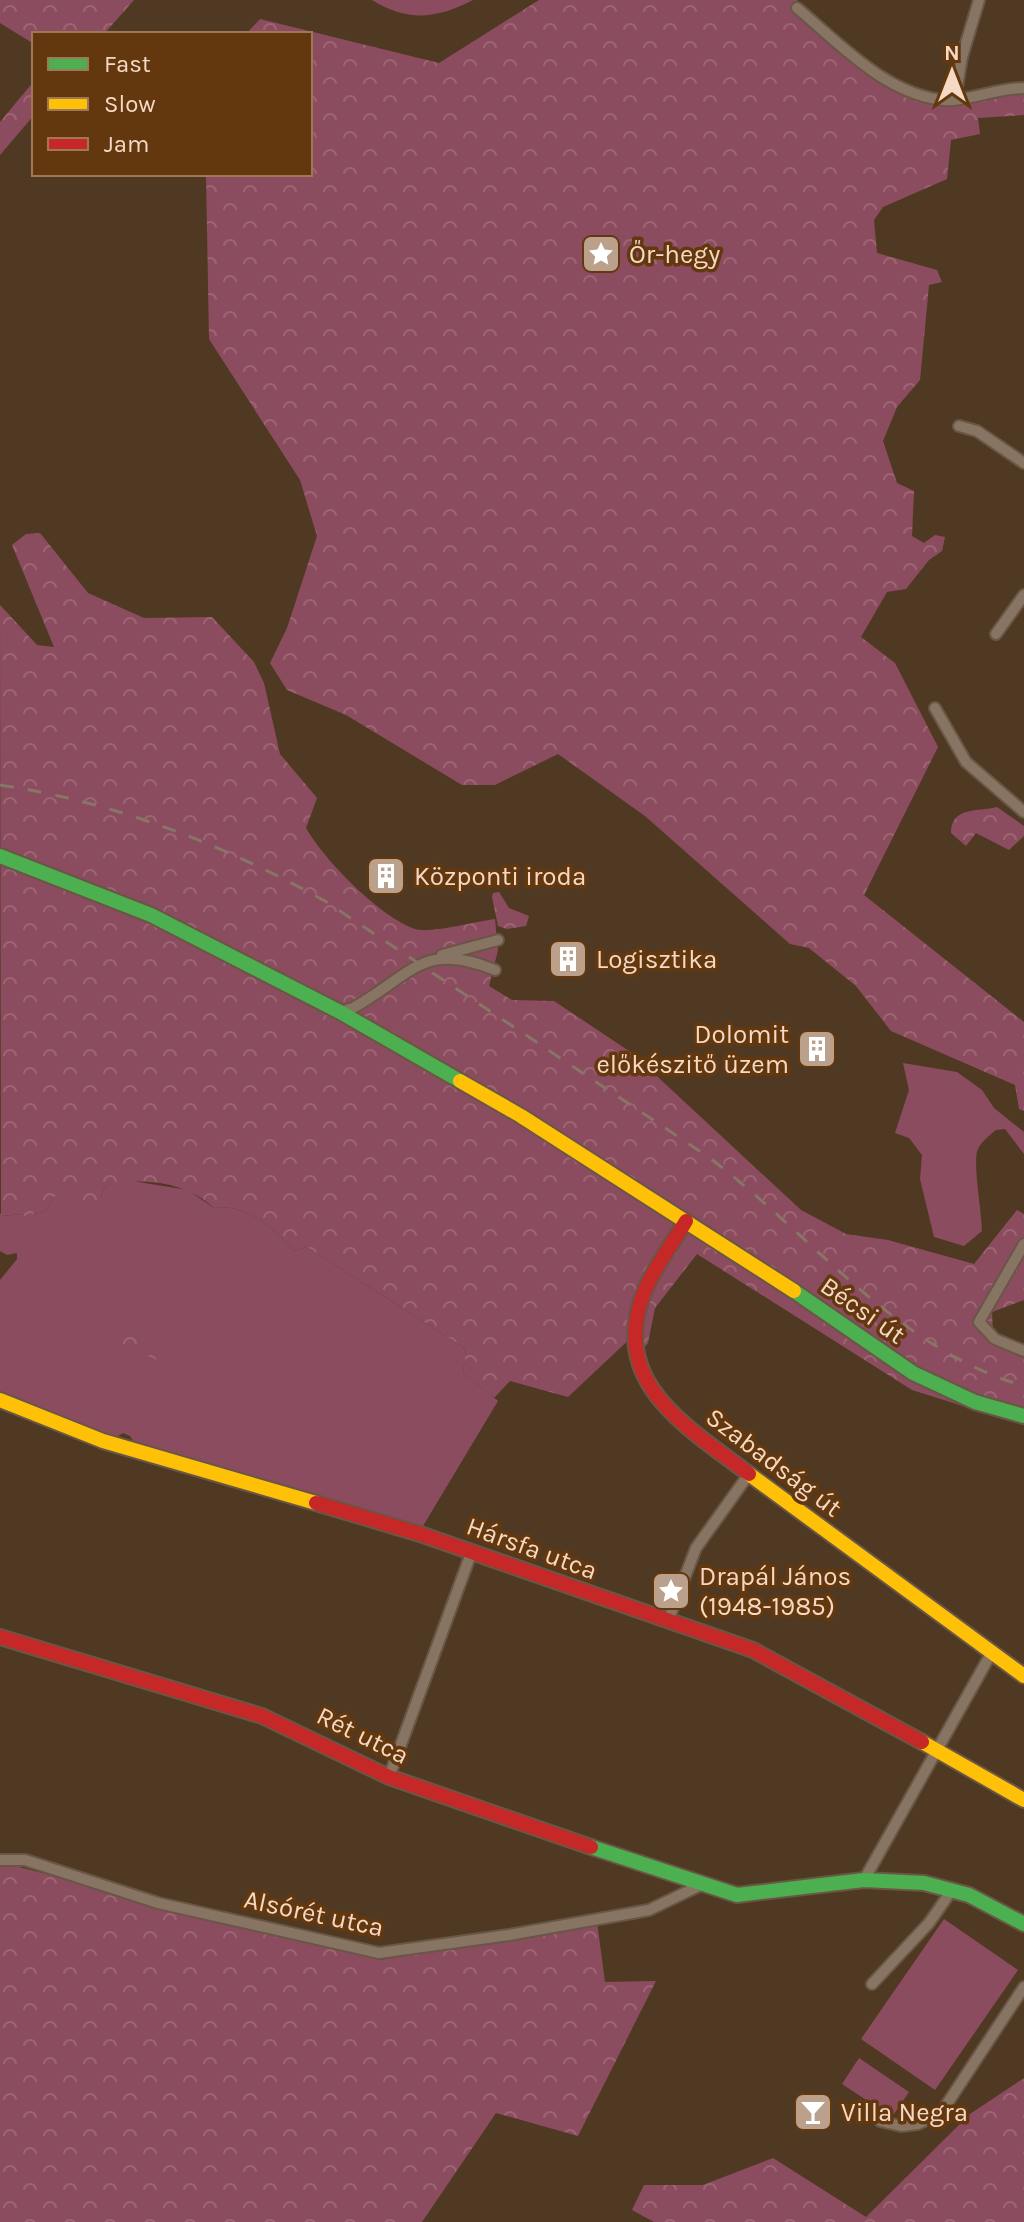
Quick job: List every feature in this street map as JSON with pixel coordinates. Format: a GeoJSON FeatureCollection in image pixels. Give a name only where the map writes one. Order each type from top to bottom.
{"type":"FeatureCollection","features":[{"type":"Feature","properties":{"kind":"street"},"geometry":{"type":"LineString","coordinates":[[955,99],[962,57],[979,0]]}},
{"type":"Feature","properties":{"kind":"street"},"geometry":{"type":"LineString","coordinates":[[797,8],[891,82],[920,95],[955,99],[998,88],[1024,88]]}},
{"type":"Feature","properties":{"kind":"street"},"geometry":{"type":"LineString","coordinates":[[959,426],[977,431],[1024,463]]}},
{"type":"Feature","properties":{"kind":"street"},"geometry":{"type":"LineString","coordinates":[[996,634],[1024,595]]}},
{"type":"Feature","properties":{"kind":"street"},"geometry":{"type":"LineString","coordinates":[[935,708],[966,762],[1024,812]]}},
{"type":"Feature","properties":{"kind":"street","name":"Bécsi út"},"geometry":{"type":"LineString","coordinates":[[0,856],[151,915],[340,1012],[521,1116],[814,1304],[913,1373],[975,1402],[1024,1416]]}},
{"type":"Feature","properties":{"kind":"street"},"geometry":{"type":"LineString","coordinates":[[340,1012],[368,1000],[436,957],[498,940]]}},
{"type":"Feature","properties":{"kind":"street"},"geometry":{"type":"LineString","coordinates":[[436,957],[468,958],[495,970]]}},
{"type":"Feature","properties":{"kind":"street"},"geometry":{"type":"LineString","coordinates":[[366,1027],[363,1010],[368,1000]]}},
{"type":"Feature","properties":{"kind":"street","name":"Szabadság út"},"geometry":{"type":"LineString","coordinates":[[686,1221],[646,1288],[636,1317],[634,1351],[644,1380],[663,1406],[749,1474],[1024,1676]]}},
{"type":"Feature","properties":{"kind":"street"},"geometry":{"type":"LineString","coordinates":[[1024,1244],[979,1322],[995,1339],[1024,1351]]}},
{"type":"Feature","properties":{"kind":"street","name":"Hársfa utca"},"geometry":{"type":"LineString","coordinates":[[0,1400],[103,1441],[472,1551],[773,1659],[1024,1800]]}},
{"type":"Feature","properties":{"kind":"street"},"geometry":{"type":"LineString","coordinates":[[668,1621],[696,1548],[749,1474]]}},
{"type":"Feature","properties":{"kind":"street"},"geometry":{"type":"LineString","coordinates":[[389,1777],[472,1551]]}},
{"type":"Feature","properties":{"kind":"street","name":"Rét utca"},"geometry":{"type":"LineString","coordinates":[[0,1637],[262,1716],[297,1730],[389,1777],[701,1885],[737,1895],[864,1880],[924,1883],[952,1890],[1024,1924]]}},
{"type":"Feature","properties":{"kind":"street"},"geometry":{"type":"LineString","coordinates":[[864,1880],[992,1652]]}},
{"type":"Feature","properties":{"kind":"street","name":"Alsórét utca"},"geometry":{"type":"LineString","coordinates":[[0,1860],[25,1860],[158,1903],[379,1953],[509,1935],[649,1910],[701,1885]]}},
{"type":"Feature","properties":{"kind":"street"},"geometry":{"type":"LineString","coordinates":[[872,1984],[922,1932],[952,1890]]}},
{"type":"Feature","properties":{"kind":"street"},"geometry":{"type":"LineString","coordinates":[[880,2121],[901,2126],[918,2124],[941,2113],[1024,1987]]}},
{"type":"Feature","properties":{"kind":"green space"},"geometry":{"type":"Polygon","coordinates":[[[0,0],[134,0],[106,32],[32,32],[32,43],[0,23],[0,0]]]}},
{"type":"Feature","properties":{"kind":"green space"},"geometry":{"type":"Polygon","coordinates":[[[372,0],[473,0],[447,11],[410,15],[372,0]]]}},
{"type":"Feature","properties":{"kind":"green space"},"geometry":{"type":"Polygon","coordinates":[[[539,0],[797,0],[887,86],[946,104],[1024,91],[1024,115],[978,118],[980,134],[951,140],[947,179],[883,207],[874,220],[877,253],[937,270],[942,282],[929,285],[920,380],[897,407],[883,441],[897,483],[914,491],[912,536],[924,543],[935,535],[945,537],[942,551],[929,560],[906,589],[887,592],[861,637],[895,663],[938,747],[864,895],[1024,1022],[1024,1111],[1019,1109],[1015,1085],[891,1031],[856,986],[809,948],[790,944],[645,816],[558,754],[495,785],[462,785],[346,715],[287,690],[270,663],[287,628],[317,536],[300,480],[209,339],[206,176],[312,176],[312,32],[248,32],[260,19],[439,63],[539,0]]]}},
{"type":"Feature","properties":{"kind":"green space"},"geometry":{"type":"Polygon","coordinates":[[[32,83],[32,117],[0,155],[0,122],[32,83]]]}},
{"type":"Feature","properties":{"kind":"green space"},"geometry":{"type":"Polygon","coordinates":[[[40,533],[88,593],[144,618],[212,617],[254,662],[264,683],[280,754],[317,798],[306,828],[326,856],[354,886],[386,913],[415,929],[442,929],[495,919],[498,950],[489,986],[512,1000],[554,1001],[632,1053],[801,1210],[846,1234],[888,1240],[974,1264],[1017,1210],[1024,1214],[1024,1300],[992,1312],[993,1333],[1024,1344],[1024,1425],[912,1390],[697,1254],[655,1308],[648,1343],[641,1351],[636,1333],[568,1397],[510,1381],[494,1398],[463,1373],[466,1349],[307,1247],[294,1251],[278,1234],[248,1213],[226,1207],[214,1208],[191,1192],[177,1187],[133,1182],[105,1186],[101,1198],[90,1207],[68,1201],[69,1192],[54,1197],[46,1211],[33,1213],[36,1224],[22,1214],[1,1216],[0,605],[37,645],[54,647],[12,545],[26,534],[40,533]]]}},
{"type":"Feature","properties":{"kind":"green space"},"geometry":{"type":"Polygon","coordinates":[[[997,807],[1024,826],[1024,836],[1009,850],[976,833],[966,846],[951,833],[952,824],[961,814],[997,807]]]}},
{"type":"Feature","properties":{"kind":"green space"},"geometry":{"type":"Polygon","coordinates":[[[499,892],[509,908],[529,916],[526,926],[507,929],[498,926],[492,897],[493,893],[499,892]]]}},
{"type":"Feature","properties":{"kind":"green space"},"geometry":{"type":"Polygon","coordinates":[[[903,1063],[957,1072],[982,1090],[994,1108],[1024,1132],[1024,1154],[1005,1129],[996,1130],[978,1149],[982,1231],[964,1246],[934,1237],[920,1179],[922,1155],[909,1138],[895,1133],[909,1090],[903,1063]]]}},
{"type":"Feature","properties":{"kind":"green space"},"geometry":{"type":"Polygon","coordinates":[[[126,1180],[188,1190],[214,1208],[226,1207],[248,1213],[278,1234],[294,1251],[307,1247],[466,1349],[463,1373],[498,1401],[420,1531],[138,1448],[130,1436],[123,1433],[110,1441],[0,1399],[0,1280],[17,1259],[17,1253],[7,1255],[0,1251],[0,1213],[2,1216],[22,1214],[35,1222],[32,1213],[46,1211],[54,1197],[70,1191],[101,1198],[105,1186],[126,1180]]]}},
{"type":"Feature","properties":{"kind":"green space"},"geometry":{"type":"Polygon","coordinates":[[[124,1327],[166,1349],[171,1358],[168,1365],[119,1342],[124,1327]]]}},
{"type":"Feature","properties":{"kind":"green space"},"geometry":{"type":"Polygon","coordinates":[[[0,1866],[15,1866],[381,1960],[597,1922],[605,1982],[656,1981],[578,2136],[496,2113],[422,2222],[0,2222],[0,1866]]]}},
{"type":"Feature","properties":{"kind":"green space"},"geometry":{"type":"Polygon","coordinates":[[[944,1919],[1018,1970],[935,2090],[861,2039],[944,1919]]]}},
{"type":"Feature","properties":{"kind":"green space"},"geometry":{"type":"Polygon","coordinates":[[[859,2058],[909,2092],[892,2117],[842,2084],[859,2058]]]}},
{"type":"Feature","properties":{"kind":"green space"},"geometry":{"type":"Polygon","coordinates":[[[1024,2078],[1024,2222],[654,2222],[632,2210],[644,2185],[703,2185],[773,2158],[866,2217],[970,2114],[1024,2078]]]}},
{"type":"Feature","properties":{"kind":"waterway"},"geometry":{"type":"LineString","coordinates":[[937,2129],[1024,1996]]}},
{"type":"Feature","properties":{"kind":"railway"},"geometry":{"type":"LineString","coordinates":[[0,785],[86,802],[168,828],[248,862],[325,901],[707,1156],[856,1286],[934,1345],[977,1368],[1024,1386]]}},
{"type":"Feature","properties":{"kind":"traffic: fast"},"geometry":{"type":"LineString","coordinates":[[0,856],[151,915],[340,1012],[460,1081]]}},
{"type":"Feature","properties":{"kind":"traffic: fast"},"geometry":{"type":"LineString","coordinates":[[794,1291],[913,1373],[975,1402],[1024,1416]]}},
{"type":"Feature","properties":{"kind":"traffic: fast"},"geometry":{"type":"LineString","coordinates":[[591,1847],[737,1895],[864,1880],[924,1883],[969,1895],[1024,1924]]}},
{"type":"Feature","properties":{"kind":"traffic: slow"},"geometry":{"type":"LineString","coordinates":[[460,1081],[521,1116],[794,1291]]}},
{"type":"Feature","properties":{"kind":"traffic: slow"},"geometry":{"type":"LineString","coordinates":[[0,1400],[103,1441],[316,1503]]}},
{"type":"Feature","properties":{"kind":"traffic: slow"},"geometry":{"type":"LineString","coordinates":[[749,1474],[1024,1676]]}},
{"type":"Feature","properties":{"kind":"traffic: slow"},"geometry":{"type":"LineString","coordinates":[[922,1742],[1024,1800]]}},
{"type":"Feature","properties":{"kind":"traffic: jam"},"geometry":{"type":"LineString","coordinates":[[686,1221],[645,1290],[636,1322],[636,1351],[645,1376],[678,1419],[749,1474]]}},
{"type":"Feature","properties":{"kind":"traffic: jam"},"geometry":{"type":"LineString","coordinates":[[316,1503],[420,1534],[753,1650],[922,1742]]}},
{"type":"Feature","properties":{"kind":"traffic: jam"},"geometry":{"type":"LineString","coordinates":[[0,1637],[262,1716],[389,1777],[591,1847]]}},
{"type":"Feature","properties":{"kind":"place","name":"Őr-hegy"},"geometry":{"type":"Point","coordinates":[601,254]}},
{"type":"Feature","properties":{"kind":"place","name":"Központi iroda"},"geometry":{"type":"Point","coordinates":[386,876]}},
{"type":"Feature","properties":{"kind":"place","name":"Logisztika"},"geometry":{"type":"Point","coordinates":[568,959]}},
{"type":"Feature","properties":{"kind":"place","name":"Dolomit előkészitő üzem"},"geometry":{"type":"Point","coordinates":[817,1049]}},
{"type":"Feature","properties":{"kind":"place","name":"Drapál János (1948-1985)"},"geometry":{"type":"Point","coordinates":[671,1591]}},
{"type":"Feature","properties":{"kind":"place","name":"Villa Negra"},"geometry":{"type":"Point","coordinates":[813,2112]}}]}
